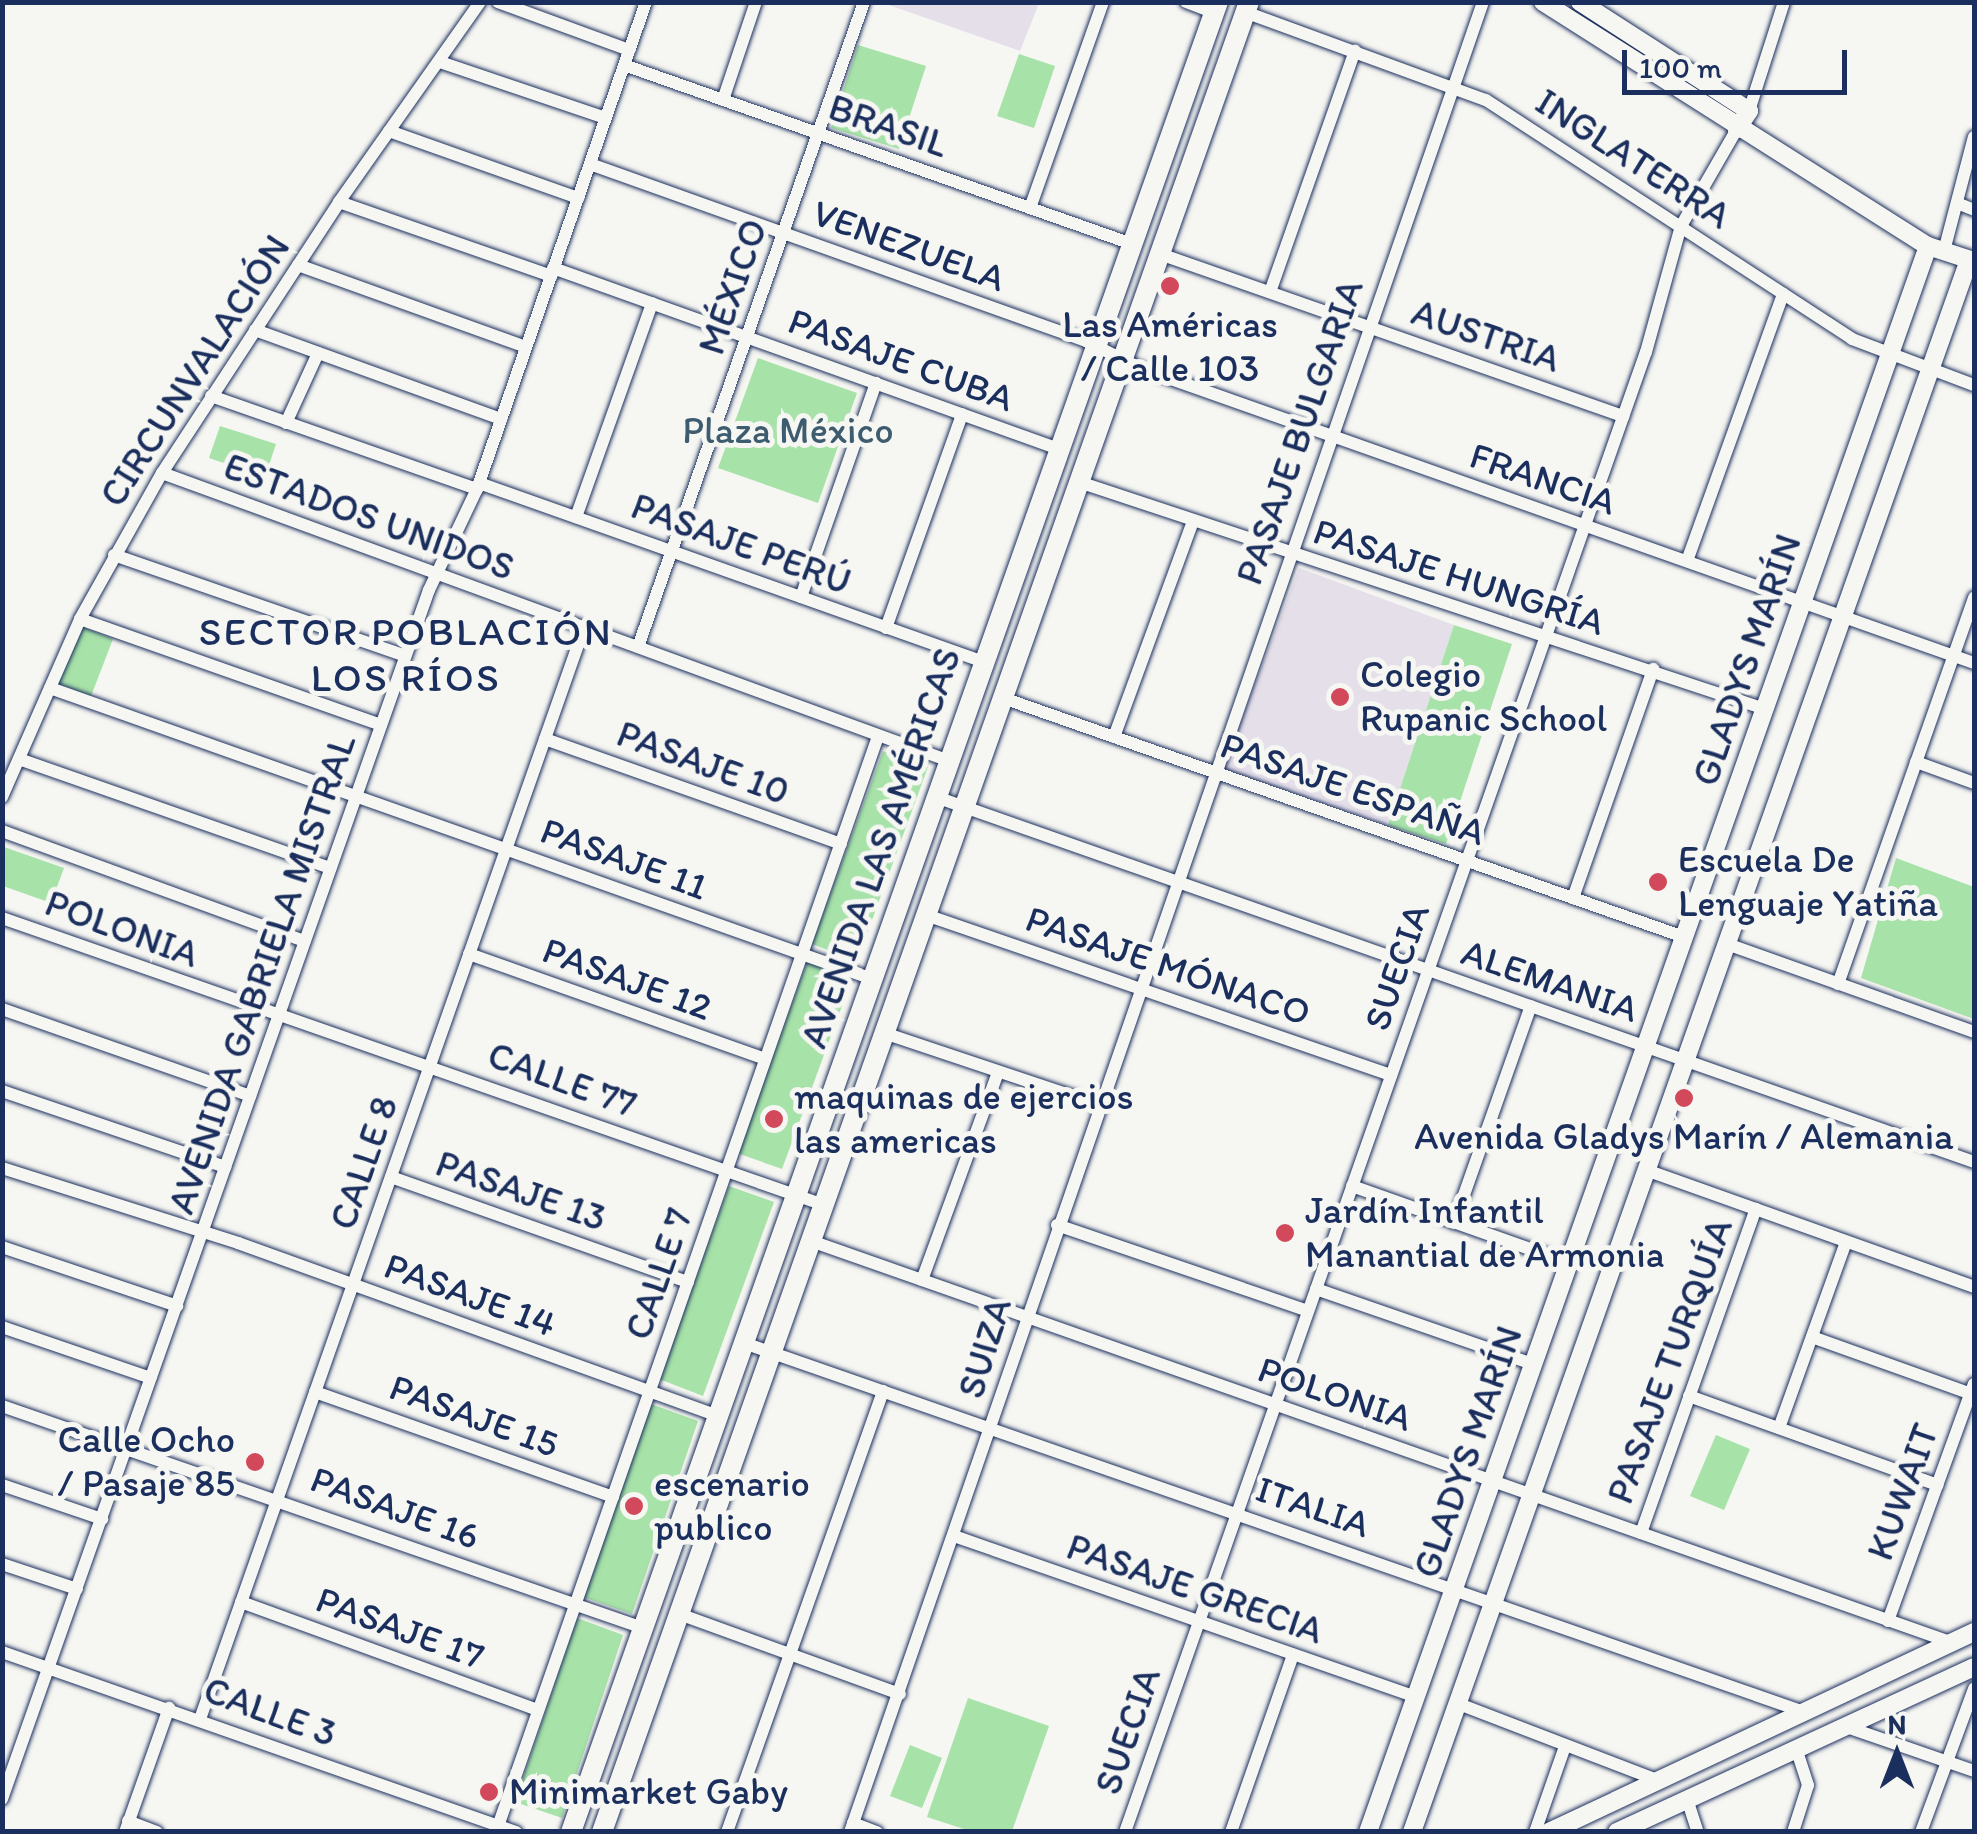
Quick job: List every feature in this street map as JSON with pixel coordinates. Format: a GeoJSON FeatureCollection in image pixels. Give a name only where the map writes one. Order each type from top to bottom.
{"type":"FeatureCollection","features":[{"type":"Feature","properties":{"kind":"main road","name":"AVENIDA LAS AMÉRICAS"},"geometry":{"type":"LineString","coordinates":[[602,1832],[1247,7]]}},
{"type":"Feature","properties":{"kind":"main road","name":"AVENIDA LAS AMÉRICAS"},"geometry":{"type":"LineString","coordinates":[[572,1832],[1216,8]]}},
{"type":"Feature","properties":{"kind":"street","name":"CIRCUNVALACIÓN"},"geometry":{"type":"LineString","coordinates":[[2,797],[80,619],[162,473],[339,202],[480,2]]}},
{"type":"Feature","properties":{"kind":"street"},"geometry":{"type":"LineString","coordinates":[[498,2],[629,50]]}},
{"type":"Feature","properties":{"kind":"street","name":"AVENIDA GABRIELA MISTRAL"},"geometry":{"type":"LineString","coordinates":[[2,1799],[381,725],[478,486],[646,2]]}},
{"type":"Feature","properties":{"kind":"street"},"geometry":{"type":"LineString","coordinates":[[722,100],[756,2]]}},
{"type":"Feature","properties":{"kind":"street","name":"MÉXICO"},"geometry":{"type":"LineString","coordinates":[[638,647],[864,2]]}},
{"type":"Feature","properties":{"kind":"street"},"geometry":{"type":"LineString","coordinates":[[1030,208],[1104,2]]}},
{"type":"Feature","properties":{"kind":"street"},"geometry":{"type":"LineString","coordinates":[[1186,2],[1216,8]]}},
{"type":"Feature","properties":{"kind":"street","name":"PASAJE BULGARIA"},"geometry":{"type":"LineString","coordinates":[[1176,881],[1483,2]]}},
{"type":"Feature","properties":{"kind":"street"},"geometry":{"type":"LineString","coordinates":[[1543,2],[1738,130],[1936,248],[1972,260]]}},
{"type":"Feature","properties":{"kind":"street"},"geometry":{"type":"LineString","coordinates":[[1580,2],[1749,111]]}},
{"type":"Feature","properties":{"kind":"street"},"geometry":{"type":"LineString","coordinates":[[1738,130],[1749,111],[1784,2]]}},
{"type":"Feature","properties":{"kind":"street","name":"INGLATERRA"},"geometry":{"type":"LineString","coordinates":[[1247,7],[1454,86],[1681,226],[1852,340],[1974,385]]}},
{"type":"Feature","properties":{"kind":"street"},"geometry":{"type":"LineString","coordinates":[[1270,292],[1355,50]]}},
{"type":"Feature","properties":{"kind":"street"},"geometry":{"type":"LineString","coordinates":[[440,62],[606,118]]}},
{"type":"Feature","properties":{"kind":"street","name":"BRASIL"},"geometry":{"type":"LineString","coordinates":[[624,65],[1132,244]]}},
{"type":"Feature","properties":{"kind":"street","name":"SUECIA"},"geometry":{"type":"LineString","coordinates":[[1125,1832],[1623,416],[1681,226],[1738,130]]}},
{"type":"Feature","properties":{"kind":"street"},"geometry":{"type":"LineString","coordinates":[[389,131],[578,198]]}},
{"type":"Feature","properties":{"kind":"street"},"geometry":{"type":"LineString","coordinates":[[1936,248],[1957,203],[1974,144]]}},
{"type":"Feature","properties":{"kind":"street","name":"VENEZUELA"},"geometry":{"type":"LineString","coordinates":[[590,164],[1096,344]]}},
{"type":"Feature","properties":{"kind":"street","name":"PASAJE CUBA"},"geometry":{"type":"LineString","coordinates":[[339,202],[652,304],[1059,448]]}},
{"type":"Feature","properties":{"kind":"street"},"geometry":{"type":"LineString","coordinates":[[1957,203],[1974,210]]}},
{"type":"Feature","properties":{"kind":"street","name":"GLADYS MARÍN"},"geometry":{"type":"LineString","coordinates":[[1368,1832],[1890,355],[1936,248]]}},
{"type":"Feature","properties":{"kind":"street","name":"AUSTRIA"},"geometry":{"type":"LineString","coordinates":[[1160,254],[1623,416]]}},
{"type":"Feature","properties":{"kind":"street","name":"GLADYS MARÍN"},"geometry":{"type":"LineString","coordinates":[[1412,1832],[1972,260]]}},
{"type":"Feature","properties":{"kind":"street"},"geometry":{"type":"LineString","coordinates":[[298,265],[526,347]]}},
{"type":"Feature","properties":{"kind":"street"},"geometry":{"type":"LineString","coordinates":[[1687,561],[1783,294]]}},
{"type":"Feature","properties":{"kind":"street"},"geometry":{"type":"LineString","coordinates":[[576,517],[652,304]]}},
{"type":"Feature","properties":{"kind":"street"},"geometry":{"type":"LineString","coordinates":[[255,330],[501,419]]}},
{"type":"Feature","properties":{"kind":"street","name":"FRANCIA"},"geometry":{"type":"LineString","coordinates":[[1096,344],[1122,361],[1974,663]]}},
{"type":"Feature","properties":{"kind":"street"},"geometry":{"type":"LineString","coordinates":[[286,423],[318,353]]}},
{"type":"Feature","properties":{"kind":"street"},"geometry":{"type":"LineString","coordinates":[[801,597],[876,383]]}},
{"type":"Feature","properties":{"kind":"street","name":"PASAJE PERÚ"},"geometry":{"type":"LineString","coordinates":[[211,396],[576,517],[984,662]]}},
{"type":"Feature","properties":{"kind":"street"},"geometry":{"type":"LineString","coordinates":[[886,628],[962,414]]}},
{"type":"Feature","properties":{"kind":"street","name":"ESTADOS UNIDOS"},"geometry":{"type":"LineString","coordinates":[[162,473],[948,762]]}},
{"type":"Feature","properties":{"kind":"street","name":"PASAJE HUNGRÍA"},"geometry":{"type":"LineString","coordinates":[[1079,482],[1289,554],[1653,669],[1764,709]]}},
{"type":"Feature","properties":{"kind":"street"},"geometry":{"type":"LineString","coordinates":[[1114,737],[1192,521]]}},
{"type":"Feature","properties":{"kind":"street"},"geometry":{"type":"LineString","coordinates":[[114,555],[406,656]]}},
{"type":"Feature","properties":{"kind":"street"},"geometry":{"type":"LineString","coordinates":[[1838,984],[1974,598]]}},
{"type":"Feature","properties":{"kind":"street"},"geometry":{"type":"LineString","coordinates":[[80,619],[381,725]]}},
{"type":"Feature","properties":{"kind":"street","name":"CALLE 8"},"geometry":{"type":"LineString","coordinates":[[200,1719],[584,628]]}},
{"type":"Feature","properties":{"kind":"street"},"geometry":{"type":"LineString","coordinates":[[1573,898],[1653,669]]}},
{"type":"Feature","properties":{"kind":"street","name":"PASAJE 11"},"geometry":{"type":"LineString","coordinates":[[50,688],[872,979]]}},
{"type":"Feature","properties":{"kind":"street","name":"PASAJE ESPAÑA"},"geometry":{"type":"LineString","coordinates":[[1003,698],[1684,937]]}},
{"type":"Feature","properties":{"kind":"street","name":"CALLE 7"},"geometry":{"type":"LineString","coordinates":[[497,1828],[878,736]]}},
{"type":"Feature","properties":{"kind":"street","name":"PASAJE 10"},"geometry":{"type":"LineString","coordinates":[[545,739],[841,844]]}},
{"type":"Feature","properties":{"kind":"street"},"geometry":{"type":"LineString","coordinates":[[19,759],[330,868]]}},
{"type":"Feature","properties":{"kind":"street"},"geometry":{"type":"LineString","coordinates":[[1916,762],[1974,783]]}},
{"type":"Feature","properties":{"kind":"street","name":"ALEMANIA"},"geometry":{"type":"LineString","coordinates":[[936,797],[1974,1162]]}},
{"type":"Feature","properties":{"kind":"street"},"geometry":{"type":"LineString","coordinates":[[2,831],[305,941]]}},
{"type":"Feature","properties":{"kind":"street","name":"SUIZA"},"geometry":{"type":"LineString","coordinates":[[852,1827],[992,1429],[1025,1316],[1143,988],[1176,881]]}},
{"type":"Feature","properties":{"kind":"street","name":"PASAJE MÓNACO"},"geometry":{"type":"LineString","coordinates":[[926,915],[1391,1075]]}},
{"type":"Feature","properties":{"kind":"street","name":"POLONIA"},"geometry":{"type":"LineString","coordinates":[[2,918],[280,1014]]}},
{"type":"Feature","properties":{"kind":"street"},"geometry":{"type":"LineString","coordinates":[[1726,944],[1974,1032]]}},
{"type":"Feature","properties":{"kind":"street","name":"PASAJE 12"},"geometry":{"type":"LineString","coordinates":[[470,954],[765,1059]]}},
{"type":"Feature","properties":{"kind":"street"},"geometry":{"type":"LineString","coordinates":[[1454,1222],[1531,1006]]}},
{"type":"Feature","properties":{"kind":"street"},"geometry":{"type":"LineString","coordinates":[[2,1009],[250,1096]]}},
{"type":"Feature","properties":{"kind":"street","name":"CALLE 77"},"geometry":{"type":"LineString","coordinates":[[280,1014],[824,1204]]}},
{"type":"Feature","properties":{"kind":"street"},"geometry":{"type":"LineString","coordinates":[[884,1033],[1102,1106]]}},
{"type":"Feature","properties":{"kind":"street"},"geometry":{"type":"LineString","coordinates":[[922,1280],[998,1072]]}},
{"type":"Feature","properties":{"kind":"street"},"geometry":{"type":"LineString","coordinates":[[2,1091],[226,1167]]}},
{"type":"Feature","properties":{"kind":"street","name":"PASAJE 14"},"geometry":{"type":"LineString","coordinates":[[2,1168],[353,1285],[718,1416]]}},
{"type":"Feature","properties":{"kind":"street"},"geometry":{"type":"LineString","coordinates":[[1646,1170],[1974,1287]]}},
{"type":"Feature","properties":{"kind":"street","name":"PASAJE 13"},"geometry":{"type":"LineString","coordinates":[[391,1178],[688,1282]]}},
{"type":"Feature","properties":{"kind":"street"},"geometry":{"type":"LineString","coordinates":[[1352,1186],[1569,1263]]}},
{"type":"Feature","properties":{"kind":"street","name":"PASAJE TURQUÍA"},"geometry":{"type":"LineString","coordinates":[[1640,1533],[1756,1209]]}},
{"type":"Feature","properties":{"kind":"street"},"geometry":{"type":"LineString","coordinates":[[1058,1224],[1308,1311]]}},
{"type":"Feature","properties":{"kind":"street","name":"POLONIA"},"geometry":{"type":"LineString","coordinates":[[811,1241],[1953,1643]]}},
{"type":"Feature","properties":{"kind":"street"},"geometry":{"type":"LineString","coordinates":[[1778,1428],[1846,1242]]}},
{"type":"Feature","properties":{"kind":"street"},"geometry":{"type":"LineString","coordinates":[[2,1248],[176,1306]]}},
{"type":"Feature","properties":{"kind":"street"},"geometry":{"type":"LineString","coordinates":[[1316,1288],[1533,1364]]}},
{"type":"Feature","properties":{"kind":"street"},"geometry":{"type":"LineString","coordinates":[[2,1327],[151,1378]]}},
{"type":"Feature","properties":{"kind":"street"},"geometry":{"type":"LineString","coordinates":[[1812,1337],[1973,1389]]}},
{"type":"Feature","properties":{"kind":"street","name":"ITALIA"},"geometry":{"type":"LineString","coordinates":[[744,1343],[1974,1771]]}},
{"type":"Feature","properties":{"kind":"street","name":"KUWAIT"},"geometry":{"type":"LineString","coordinates":[[1888,1620],[1973,1389]]}},
{"type":"Feature","properties":{"kind":"street"},"geometry":{"type":"LineString","coordinates":[[727,1832],[884,1391]]}},
{"type":"Feature","properties":{"kind":"street","name":"PASAJE 15"},"geometry":{"type":"LineString","coordinates":[[315,1392],[613,1497]]}},
{"type":"Feature","properties":{"kind":"street"},"geometry":{"type":"LineString","coordinates":[[1690,1396],[1938,1485]]}},
{"type":"Feature","properties":{"kind":"street","name":"PASAJE 16"},"geometry":{"type":"LineString","coordinates":[[2,1406],[278,1498],[643,1628]]}},
{"type":"Feature","properties":{"kind":"street"},"geometry":{"type":"LineString","coordinates":[[2,1485],[102,1519]]}},
{"type":"Feature","properties":{"kind":"street","name":"PASAJE GRECIA"},"geometry":{"type":"LineString","coordinates":[[954,1536],[1416,1697]]}},
{"type":"Feature","properties":{"kind":"street"},"geometry":{"type":"LineString","coordinates":[[2,1564],[77,1590]]}},
{"type":"Feature","properties":{"kind":"street","name":"PASAJE 17"},"geometry":{"type":"LineString","coordinates":[[241,1602],[538,1710]]}},
{"type":"Feature","properties":{"kind":"street"},"geometry":{"type":"LineString","coordinates":[[679,1614],[900,1694]]}},
{"type":"Feature","properties":{"kind":"street"},"geometry":{"type":"LineString","coordinates":[[1550,1832],[1974,1632]]}},
{"type":"Feature","properties":{"kind":"street","name":"CALLE 3"},"geometry":{"type":"LineString","coordinates":[[2,1652],[516,1832]]}},
{"type":"Feature","properties":{"kind":"street"},"geometry":{"type":"LineString","coordinates":[[1231,1832],[1293,1654]]}},
{"type":"Feature","properties":{"kind":"street"},"geometry":{"type":"LineString","coordinates":[[1617,1832],[1974,1667]]}},
{"type":"Feature","properties":{"kind":"street"},"geometry":{"type":"LineString","coordinates":[[1921,1832],[1974,1689]]}},
{"type":"Feature","properties":{"kind":"street"},"geometry":{"type":"LineString","coordinates":[[1459,1704],[1564,1749],[1657,1780]]}},
{"type":"Feature","properties":{"kind":"street"},"geometry":{"type":"LineString","coordinates":[[158,1832],[127,1826],[169,1708]]}},
{"type":"Feature","properties":{"kind":"street"},"geometry":{"type":"LineString","coordinates":[[1535,1832],[1564,1749]]}},
{"type":"Feature","properties":{"kind":"street"},"geometry":{"type":"LineString","coordinates":[[1792,1832],[1808,1785],[1796,1749]]}},
{"type":"Feature","properties":{"kind":"street"},"geometry":{"type":"LineString","coordinates":[[1687,1799],[1698,1832]]}},
{"type":"Feature","properties":{"kind":"street"},"geometry":{"type":"LineString","coordinates":[[852,1827],[876,1832]]}},
{"type":"Feature","properties":{"kind":"shaded area"},"geometry":{"type":"Polygon","coordinates":[[[883,3],[1039,3],[1020,51],[883,3]]]}},
{"type":"Feature","properties":{"kind":"shaded area","name":"Colegio Rupanic School"},"geometry":{"type":"Polygon","coordinates":[[[1299,568],[1454,625],[1388,825],[1223,769],[1299,568]]]}},
{"type":"Feature","properties":{"kind":"green space"},"geometry":{"type":"Polygon","coordinates":[[[858,45],[926,66],[899,149],[831,128],[858,45]]]}},
{"type":"Feature","properties":{"kind":"green space"},"geometry":{"type":"Polygon","coordinates":[[[1019,54],[1055,66],[1034,128],[997,116],[1019,54]]]}},
{"type":"Feature","properties":{"kind":"green space","name":"Plaza México"},"geometry":{"type":"Polygon","coordinates":[[[758,358],[857,393],[818,503],[718,468],[758,358]]]}},
{"type":"Feature","properties":{"kind":"green space"},"geometry":{"type":"Polygon","coordinates":[[[220,426],[276,444],[265,477],[209,458],[220,426]]]}},
{"type":"Feature","properties":{"kind":"green space"},"geometry":{"type":"Polygon","coordinates":[[[1454,625],[1512,644],[1446,844],[1388,825],[1454,625]]]}},
{"type":"Feature","properties":{"kind":"green space"},"geometry":{"type":"Polygon","coordinates":[[[80,626],[113,639],[91,696],[58,684],[80,626]]]}},
{"type":"Feature","properties":{"kind":"green space"},"geometry":{"type":"Polygon","coordinates":[[[883,751],[928,767],[857,961],[812,944],[883,751]]]}},
{"type":"Feature","properties":{"kind":"green space"},"geometry":{"type":"Polygon","coordinates":[[[4,847],[64,868],[51,903],[3,886],[4,847]]]}},
{"type":"Feature","properties":{"kind":"green space"},"geometry":{"type":"Polygon","coordinates":[[[1896,858],[1974,887],[1974,1019],[1861,978],[1896,858]]]}},
{"type":"Feature","properties":{"kind":"green space"},"geometry":{"type":"Polygon","coordinates":[[[808,960],[853,976],[782,1169],[737,1153],[808,960]]]}},
{"type":"Feature","properties":{"kind":"green space"},"geometry":{"type":"Polygon","coordinates":[[[729,1186],[774,1202],[703,1396],[659,1379],[729,1186]]]}},
{"type":"Feature","properties":{"kind":"green space"},"geometry":{"type":"Polygon","coordinates":[[[648,1403],[698,1421],[632,1614],[583,1597],[648,1403]]]}},
{"type":"Feature","properties":{"kind":"green space"},"geometry":{"type":"Polygon","coordinates":[[[1716,1435],[1750,1449],[1724,1510],[1690,1496],[1716,1435]]]}},
{"type":"Feature","properties":{"kind":"green space"},"geometry":{"type":"Polygon","coordinates":[[[577,1618],[623,1635],[562,1818],[515,1802],[577,1618]]]}},
{"type":"Feature","properties":{"kind":"green space"},"geometry":{"type":"Polygon","coordinates":[[[968,1698],[1049,1726],[1012,1831],[970,1831],[927,1817],[968,1698]]]}},
{"type":"Feature","properties":{"kind":"green space"},"geometry":{"type":"Polygon","coordinates":[[[910,1745],[942,1758],[922,1808],[890,1796],[910,1745]]]}},
{"type":"Feature","properties":{"kind":"place","name":"Las Américas / Calle 103"},"geometry":{"type":"Point","coordinates":[1170,286]}},
{"type":"Feature","properties":{"kind":"place","name":"Colegio Rupanic School"},"geometry":{"type":"Point","coordinates":[1340,697]}},
{"type":"Feature","properties":{"kind":"place","name":"Escuela De Lenguaje Yatiña"},"geometry":{"type":"Point","coordinates":[1658,882]}},
{"type":"Feature","properties":{"kind":"place","name":"Avenida Gladys Marín / Alemania"},"geometry":{"type":"Point","coordinates":[1684,1098]}},
{"type":"Feature","properties":{"kind":"place","name":"maquinas de ejercios las americas"},"geometry":{"type":"Point","coordinates":[774,1119]}},
{"type":"Feature","properties":{"kind":"place","name":"Jardín Infantil Manantial de Armonia"},"geometry":{"type":"Point","coordinates":[1285,1233]}},
{"type":"Feature","properties":{"kind":"place","name":"Calle Ocho / Pasaje 85"},"geometry":{"type":"Point","coordinates":[255,1462]}},
{"type":"Feature","properties":{"kind":"place","name":"escenario publico"},"geometry":{"type":"Point","coordinates":[634,1506]}},
{"type":"Feature","properties":{"kind":"place","name":"Minimarket Gaby"},"geometry":{"type":"Point","coordinates":[489,1792]}},
{"type":"Feature","properties":{"kind":"district","name":"SECTOR POBLACIÓN LOS RÍOS"},"geometry":{"type":"Point","coordinates":[406,654]}}]}
